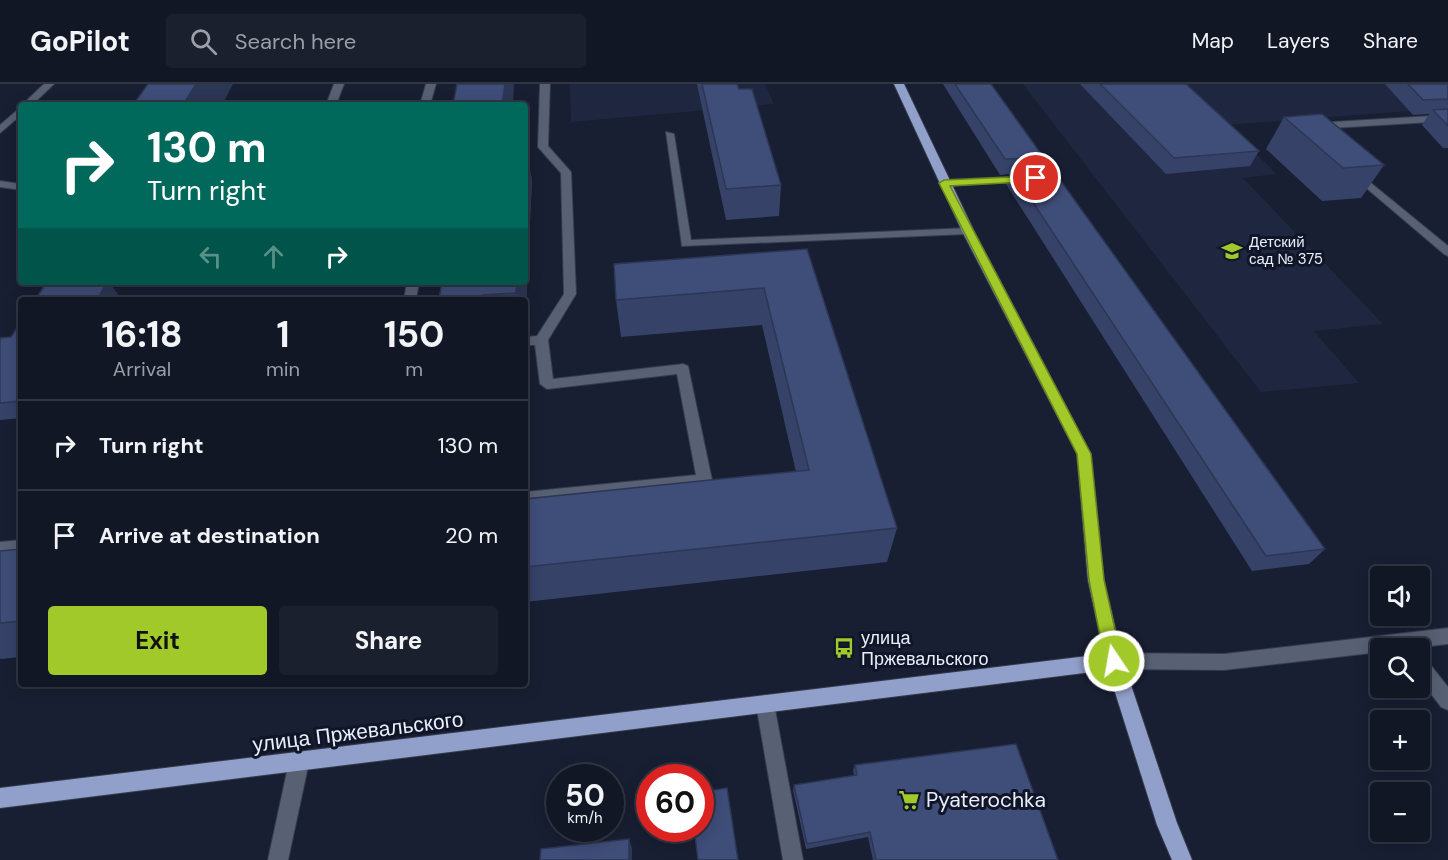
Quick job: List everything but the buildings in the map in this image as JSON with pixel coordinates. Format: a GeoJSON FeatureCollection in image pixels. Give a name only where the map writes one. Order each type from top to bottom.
{"type":"FeatureCollection","features":[{"type":"Feature","properties":{"kind":"main road"},"geometry":{"type":"LineString","coordinates":[[899,84],[944,183],[1084,454],[1096,580],[1114,661],[1167,825],[1182,860]]}},
{"type":"Feature","properties":{"kind":"main road","name":"улица Пржевальского"},"geometry":{"type":"LineString","coordinates":[[0,798],[1114,661]]}},
{"type":"Feature","properties":{"kind":"street"},"geometry":{"type":"LineString","coordinates":[[30,102],[49,84]]}},
{"type":"Feature","properties":{"kind":"street"},"geometry":{"type":"LineString","coordinates":[[332,102],[339,84]]}},
{"type":"Feature","properties":{"kind":"street"},"geometry":{"type":"LineString","coordinates":[[426,102],[430,84]]}},
{"type":"Feature","properties":{"kind":"street"},"geometry":{"type":"LineString","coordinates":[[528,498],[704,480],[683,369],[546,384],[541,340],[570,294],[566,172],[543,147],[545,84]]}},
{"type":"Feature","properties":{"kind":"street"},"geometry":{"type":"LineString","coordinates":[[0,130],[18,113]]}},
{"type":"Feature","properties":{"kind":"street"},"geometry":{"type":"LineString","coordinates":[[1300,127],[1448,118]]}},
{"type":"Feature","properties":{"kind":"street"},"geometry":{"type":"LineString","coordinates":[[669,134],[686,244],[730,240],[968,231]]}},
{"type":"Feature","properties":{"kind":"street"},"geometry":{"type":"LineString","coordinates":[[1344,164],[1448,252]]}},
{"type":"Feature","properties":{"kind":"street"},"geometry":{"type":"LineString","coordinates":[[944,183],[1036,178]]}},
{"type":"Feature","properties":{"kind":"street"},"geometry":{"type":"LineString","coordinates":[[0,184],[18,187]]}},
{"type":"Feature","properties":{"kind":"street"},"geometry":{"type":"LineString","coordinates":[[528,341],[541,340]]}},
{"type":"Feature","properties":{"kind":"street"},"geometry":{"type":"LineString","coordinates":[[0,549],[18,547]]}},
{"type":"Feature","properties":{"kind":"street"},"geometry":{"type":"LineString","coordinates":[[1430,640],[1448,636]]}},
{"type":"Feature","properties":{"kind":"street"},"geometry":{"type":"LineString","coordinates":[[1114,661],[1224,663],[1370,648]]}},
{"type":"Feature","properties":{"kind":"street"},"geometry":{"type":"LineString","coordinates":[[1430,678],[1448,701]]}},
{"type":"Feature","properties":{"kind":"street"},"geometry":{"type":"LineString","coordinates":[[765,704],[793,860]]}},
{"type":"Feature","properties":{"kind":"street"},"geometry":{"type":"LineString","coordinates":[[278,860],[299,762]]}},
{"type":"Feature","properties":{"kind":"shaded area"},"geometry":{"type":"Polygon","coordinates":[[[570,84],[765,84],[774,104],[571,122],[570,84]]]}},
{"type":"Feature","properties":{"kind":"shaded area","name":"Детский сад № 375"},"geometry":{"type":"Polygon","coordinates":[[[1023,84],[1445,84],[1448,108],[1226,125],[1277,174],[1243,178],[1383,324],[1314,331],[1359,383],[1261,392],[1023,84]]]}},
{"type":"Feature","properties":{"kind":"place","name":"Детский сад № 375"},"geometry":{"type":"Point","coordinates":[1232,251]}},
{"type":"Feature","properties":{"kind":"place","name":"улица Пржевальского"},"geometry":{"type":"Point","coordinates":[844,648]}},
{"type":"Feature","properties":{"kind":"place","name":"Pyaterochka"},"geometry":{"type":"Point","coordinates":[909,800]}},
{"type":"Feature","properties":{"kind":"route"},"geometry":{"type":"LineString","coordinates":[[1036,178],[944,183],[1084,454],[1096,580],[1114,661]]}}]}
